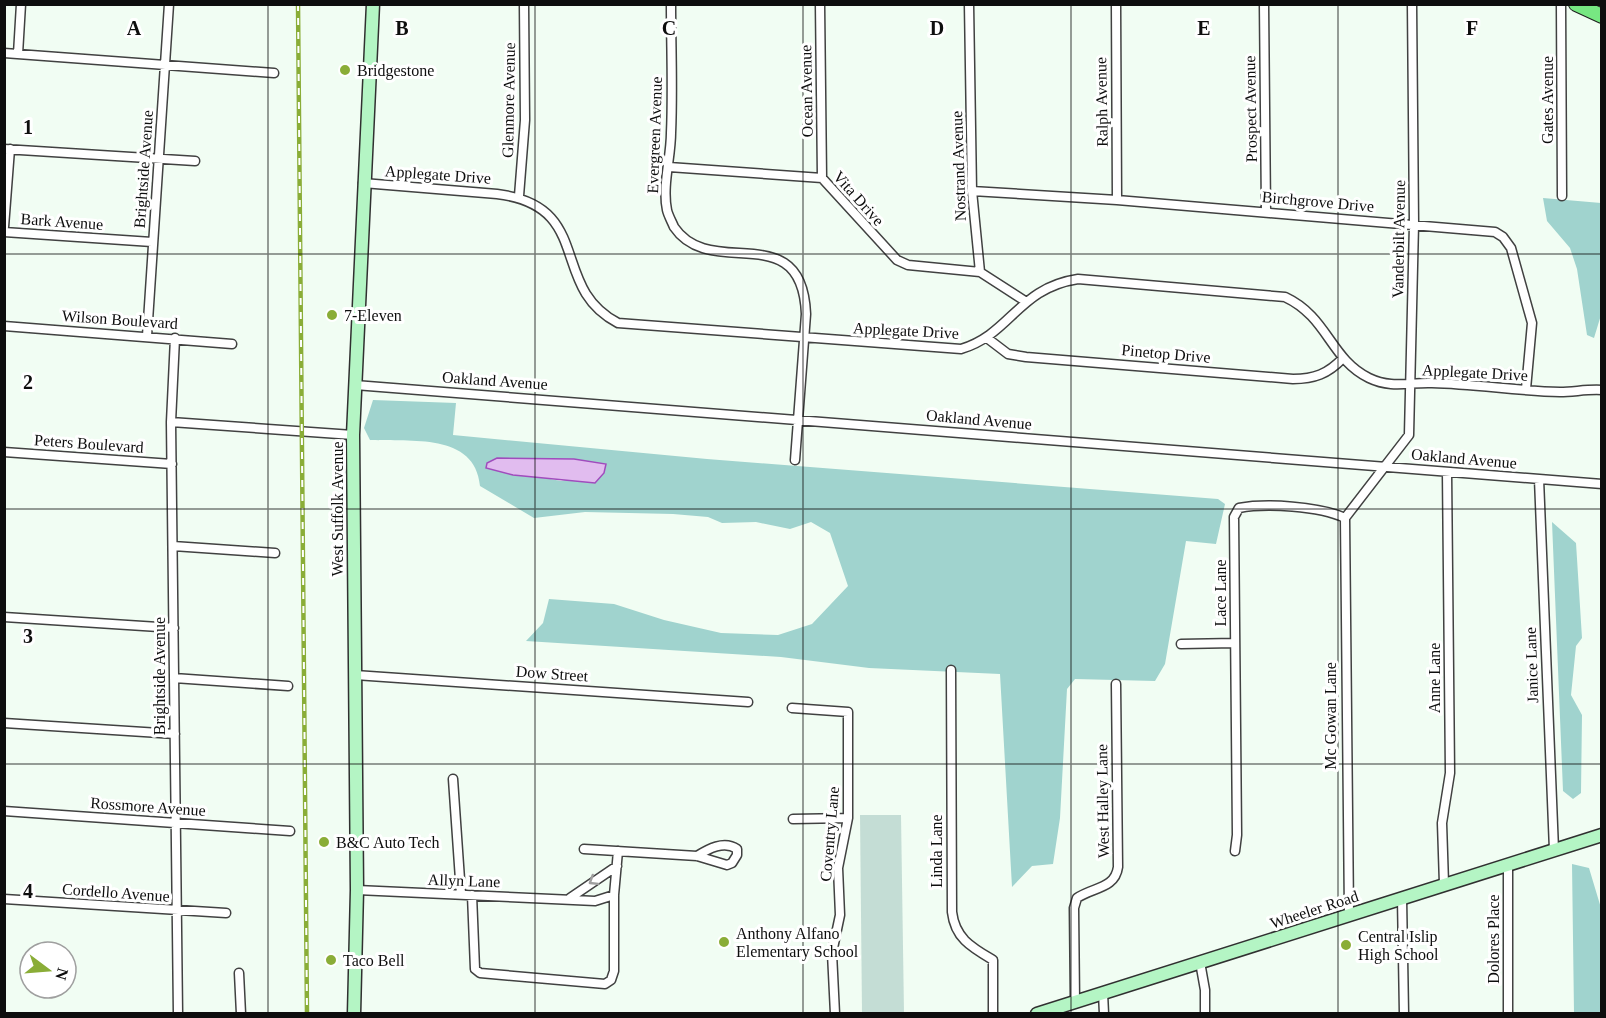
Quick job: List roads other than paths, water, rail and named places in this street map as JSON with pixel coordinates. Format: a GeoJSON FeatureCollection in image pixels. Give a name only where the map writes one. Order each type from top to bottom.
{"type":"FeatureCollection","features":[{"type":"Feature","properties":{"kind":"main road","name":"West Suffolk Avenue"},"geometry":{"type":"LineString","coordinates":[[354,1014],[357,890],[353,435],[373,4]]}},
{"type":"Feature","properties":{"kind":"main road"},"geometry":{"type":"LineString","coordinates":[[1576,4],[1602,16]]}},
{"type":"Feature","properties":{"kind":"main road","name":"Wheeler Road"},"geometry":{"type":"LineString","coordinates":[[1037,1014],[1602,835]]}},
{"type":"Feature","properties":{"kind":"street"},"geometry":{"type":"LineString","coordinates":[[18,54],[21,4]]}},
{"type":"Feature","properties":{"kind":"street","name":"Brightside Avenue"},"geometry":{"type":"LineString","coordinates":[[147,336],[170,4]]}},
{"type":"Feature","properties":{"kind":"street","name":"Glenmore Avenue"},"geometry":{"type":"LineString","coordinates":[[519,196],[525,120],[524,4]]}},
{"type":"Feature","properties":{"kind":"street","name":"Evergreen Avenue"},"geometry":{"type":"LineString","coordinates":[[670,4],[668,211],[674,226],[684,238],[697,246],[763,254],[777,258],[799,278],[805,292],[805,338],[795,460]]}},
{"type":"Feature","properties":{"kind":"street","name":"Ocean Avenue"},"geometry":{"type":"LineString","coordinates":[[820,4],[822,178]]}},
{"type":"Feature","properties":{"kind":"street","name":"Nostrand Avenue"},"geometry":{"type":"LineString","coordinates":[[969,4],[972,191],[980,272]]}},
{"type":"Feature","properties":{"kind":"street","name":"Ralph Avenue"},"geometry":{"type":"LineString","coordinates":[[1116,4],[1117,200]]}},
{"type":"Feature","properties":{"kind":"street","name":"Prospect Avenue"},"geometry":{"type":"LineString","coordinates":[[1264,4],[1266,212]]}},
{"type":"Feature","properties":{"kind":"street","name":"Vanderbilt Avenue"},"geometry":{"type":"LineString","coordinates":[[1386,467],[1409,435],[1414,224],[1412,4]]}},
{"type":"Feature","properties":{"kind":"street","name":"Gates Avenue"},"geometry":{"type":"LineString","coordinates":[[1561,4],[1562,196]]}},
{"type":"Feature","properties":{"kind":"street"},"geometry":{"type":"LineString","coordinates":[[4,53],[274,73]]}},
{"type":"Feature","properties":{"kind":"street"},"geometry":{"type":"LineString","coordinates":[[4,230],[7,149],[195,161]]}},
{"type":"Feature","properties":{"kind":"street","name":"Vita Drive"},"geometry":{"type":"LineString","coordinates":[[669,167],[822,178],[897,260],[908,266],[980,272]]}},
{"type":"Feature","properties":{"kind":"street","name":"Applegate Drive"},"geometry":{"type":"LineString","coordinates":[[363,183],[519,196],[537,204],[551,216],[563,232],[573,267],[588,300],[603,315],[618,323],[952,350],[975,345],[987,338],[1025,301],[1057,282],[1078,279],[1285,297],[1310,312],[1342,358],[1370,379],[1392,385],[1424,382],[1526,389],[1602,390]]}},
{"type":"Feature","properties":{"kind":"street","name":"Birchgrove Drive"},"geometry":{"type":"LineString","coordinates":[[972,191],[1117,200],[1495,232],[1503,237],[1511,248],[1532,323],[1526,389]]}},
{"type":"Feature","properties":{"kind":"street","name":"Bark Avenue"},"geometry":{"type":"LineString","coordinates":[[4,230],[152,242]]}},
{"type":"Feature","properties":{"kind":"street"},"geometry":{"type":"LineString","coordinates":[[980,272],[1025,301]]}},
{"type":"Feature","properties":{"kind":"street","name":"Wilson Boulevard"},"geometry":{"type":"LineString","coordinates":[[4,326],[232,344]]}},
{"type":"Feature","properties":{"kind":"street","name":"Brightside Avenue"},"geometry":{"type":"LineString","coordinates":[[175,338],[171,422],[178,1014]]}},
{"type":"Feature","properties":{"kind":"street","name":"Pinetop Drive"},"geometry":{"type":"LineString","coordinates":[[987,338],[1008,354],[1026,357],[1293,379],[1309,379],[1322,375],[1342,358]]}},
{"type":"Feature","properties":{"kind":"street","name":"Oakland Avenue"},"geometry":{"type":"LineString","coordinates":[[355,385],[1602,484]]}},
{"type":"Feature","properties":{"kind":"street"},"geometry":{"type":"LineString","coordinates":[[171,422],[353,435]]}},
{"type":"Feature","properties":{"kind":"street","name":"Peters Boulevard"},"geometry":{"type":"LineString","coordinates":[[4,452],[172,464]]}},
{"type":"Feature","properties":{"kind":"street"},"geometry":{"type":"LineString","coordinates":[[1345,518],[1386,467]]}},
{"type":"Feature","properties":{"kind":"street","name":"Anne Lane"},"geometry":{"type":"LineString","coordinates":[[1444,884],[1442,823],[1450,773],[1447,472]]}},
{"type":"Feature","properties":{"kind":"street","name":"Janice Lane"},"geometry":{"type":"LineString","coordinates":[[1539,479],[1554,850]]}},
{"type":"Feature","properties":{"kind":"street","name":"Lace Lane"},"geometry":{"type":"LineString","coordinates":[[1235,851],[1238,835],[1234,517],[1239,508],[1255,506],[1332,512],[1345,518]]}},
{"type":"Feature","properties":{"kind":"street","name":"Mc Gowan Lane"},"geometry":{"type":"LineString","coordinates":[[1345,518],[1349,914]]}},
{"type":"Feature","properties":{"kind":"street"},"geometry":{"type":"LineString","coordinates":[[173,546],[275,553]]}},
{"type":"Feature","properties":{"kind":"street"},"geometry":{"type":"LineString","coordinates":[[4,617],[174,628]]}},
{"type":"Feature","properties":{"kind":"street"},"geometry":{"type":"LineString","coordinates":[[1181,644],[1235,643]]}},
{"type":"Feature","properties":{"kind":"street","name":"Linda Lane"},"geometry":{"type":"LineString","coordinates":[[951,670],[953,919],[960,937],[993,960],[993,1014]]}},
{"type":"Feature","properties":{"kind":"street","name":"Dow Street"},"geometry":{"type":"LineString","coordinates":[[355,675],[748,702]]}},
{"type":"Feature","properties":{"kind":"street"},"geometry":{"type":"LineString","coordinates":[[174,678],[288,686]]}},
{"type":"Feature","properties":{"kind":"street","name":"West Halley Lane"},"geometry":{"type":"LineString","coordinates":[[1075,1001],[1074,908],[1077,898],[1108,885],[1116,877],[1118,867],[1116,684]]}},
{"type":"Feature","properties":{"kind":"street","name":"Coventry Lane"},"geometry":{"type":"LineString","coordinates":[[792,708],[848,712],[848,818],[838,867],[840,915],[832,953],[835,1014]]}},
{"type":"Feature","properties":{"kind":"street"},"geometry":{"type":"LineString","coordinates":[[4,723],[175,734]]}},
{"type":"Feature","properties":{"kind":"street"},"geometry":{"type":"LineString","coordinates":[[453,779],[461,894]]}},
{"type":"Feature","properties":{"kind":"street","name":"Rossmore Avenue"},"geometry":{"type":"LineString","coordinates":[[4,811],[290,831]]}},
{"type":"Feature","properties":{"kind":"street"},"geometry":{"type":"LineString","coordinates":[[793,819],[848,818]]}},
{"type":"Feature","properties":{"kind":"street"},"geometry":{"type":"LineString","coordinates":[[584,849],[697,856]]}},
{"type":"Feature","properties":{"kind":"street"},"geometry":{"type":"LineString","coordinates":[[472,895],[475,969],[480,973],[605,984],[611,981],[614,971],[614,894],[618,851]]}},
{"type":"Feature","properties":{"kind":"street","name":"Dolores Place"},"geometry":{"type":"LineString","coordinates":[[1508,865],[1508,1014]]}},
{"type":"Feature","properties":{"kind":"street"},"geometry":{"type":"LineString","coordinates":[[570,898],[617,866]]}},
{"type":"Feature","properties":{"kind":"street","name":"Allyn Lane"},"geometry":{"type":"LineString","coordinates":[[357,890],[570,898],[595,901],[614,894]]}},
{"type":"Feature","properties":{"kind":"street"},"geometry":{"type":"LineString","coordinates":[[1402,898],[1404,1014]]}},
{"type":"Feature","properties":{"kind":"street","name":"Cordello Avenue"},"geometry":{"type":"LineString","coordinates":[[4,899],[226,913]]}},
{"type":"Feature","properties":{"kind":"street"},"geometry":{"type":"LineString","coordinates":[[1200,962],[1205,990],[1205,1014]]}},
{"type":"Feature","properties":{"kind":"street"},"geometry":{"type":"LineString","coordinates":[[239,973],[241,1014]]}},
{"type":"Feature","properties":{"kind":"street"},"geometry":{"type":"LineString","coordinates":[[1103,993],[1104,1014]]}},
{"type":"Feature","properties":{"kind":"railway"},"geometry":{"type":"LineString","coordinates":[[298,4],[307,1014]]}},
{"type":"Feature","properties":{"kind":"place","name":"Bridgestone"},"geometry":{"type":"Point","coordinates":[345,70]}},
{"type":"Feature","properties":{"kind":"place","name":"7-Eleven"},"geometry":{"type":"Point","coordinates":[332,315]}},
{"type":"Feature","properties":{"kind":"place","name":"B&C Auto Tech"},"geometry":{"type":"Point","coordinates":[324,842]}},
{"type":"Feature","properties":{"kind":"place","name":"Anthony Alfano Elementary School"},"geometry":{"type":"Point","coordinates":[724,942]}},
{"type":"Feature","properties":{"kind":"place","name":"Central Islip High School"},"geometry":{"type":"Point","coordinates":[1346,945]}},
{"type":"Feature","properties":{"kind":"place","name":"Taco Bell"},"geometry":{"type":"Point","coordinates":[331,960]}}]}
